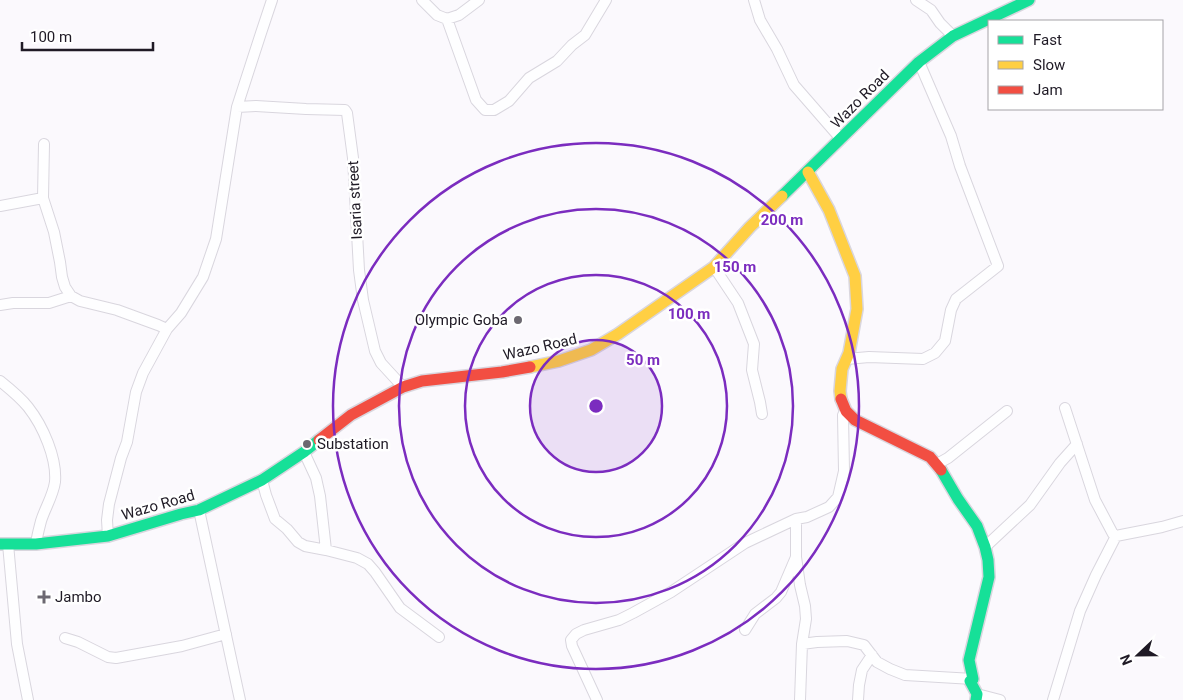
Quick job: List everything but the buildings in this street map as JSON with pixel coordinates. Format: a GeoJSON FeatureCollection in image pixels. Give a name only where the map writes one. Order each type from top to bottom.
{"type":"FeatureCollection","features":[{"type":"Feature","properties":{"kind":"main road","name":"Wazo Road"},"geometry":{"type":"LineString","coordinates":[[4,544],[36,544],[108,536],[199,510],[262,480],[304,452],[351,415],[403,387],[422,381],[502,372],[559,361],[592,350],[618,334],[714,266],[750,228],[919,62],[953,36],[1026,1]]}},
{"type":"Feature","properties":{"kind":"main road"},"geometry":{"type":"LineString","coordinates":[[808,172],[829,210],[855,276],[857,309],[849,353],[842,369],[840,391],[846,411],[855,420],[930,457],[940,468],[977,526],[985,547],[989,577],[969,660],[973,679],[970,681],[977,697]]}},
{"type":"Feature","properties":{"kind":"street"},"geometry":{"type":"LineString","coordinates":[[108,536],[109,504],[127,442],[136,392],[142,373],[167,329],[181,313],[203,277],[216,239],[237,107],[272,0]]}},
{"type":"Feature","properties":{"kind":"street"},"geometry":{"type":"LineString","coordinates":[[422,0],[437,15],[447,19],[459,15],[479,0]]}},
{"type":"Feature","properties":{"kind":"street"},"geometry":{"type":"LineString","coordinates":[[447,19],[476,100],[485,110],[494,110],[509,101],[529,78],[557,61],[572,45],[585,35],[606,0]]}},
{"type":"Feature","properties":{"kind":"street"},"geometry":{"type":"LineString","coordinates":[[754,0],[760,20],[794,85],[841,139]]}},
{"type":"Feature","properties":{"kind":"street"},"geometry":{"type":"LineString","coordinates":[[916,0],[929,4],[953,36]]}},
{"type":"Feature","properties":{"kind":"street"},"geometry":{"type":"LineString","coordinates":[[847,359],[869,357],[922,359],[935,353],[945,340],[951,310],[956,299],[998,266],[960,166],[951,136],[919,62]]}},
{"type":"Feature","properties":{"kind":"street","name":"Isaria street"},"geometry":{"type":"LineString","coordinates":[[237,107],[256,106],[344,110],[347,113],[353,158],[358,270],[363,300],[375,351],[381,363],[403,387]]}},
{"type":"Feature","properties":{"kind":"street"},"geometry":{"type":"LineString","coordinates":[[44,144],[43,198],[54,232],[65,287],[71,296],[80,301],[117,310],[167,329]]}},
{"type":"Feature","properties":{"kind":"street"},"geometry":{"type":"LineString","coordinates":[[0,206],[43,198]]}},
{"type":"Feature","properties":{"kind":"street"},"geometry":{"type":"LineString","coordinates":[[714,266],[738,303],[754,344],[752,370],[762,414]]}},
{"type":"Feature","properties":{"kind":"street"},"geometry":{"type":"LineString","coordinates":[[0,305],[13,303],[49,304],[71,296]]}},
{"type":"Feature","properties":{"kind":"street"},"geometry":{"type":"LineString","coordinates":[[0,381],[29,408],[44,433],[54,461],[55,482],[51,498],[41,521],[36,544]]}},
{"type":"Feature","properties":{"kind":"street"},"geometry":{"type":"LineString","coordinates":[[1065,408],[1095,500],[1110,530],[1116,536]]}},
{"type":"Feature","properties":{"kind":"street"},"geometry":{"type":"LineString","coordinates":[[597,700],[572,646],[572,637],[584,630],[619,620],[633,613],[671,592],[744,543],[796,519],[807,517],[829,507],[838,497],[844,471],[843,416],[846,411]]}},
{"type":"Feature","properties":{"kind":"street"},"geometry":{"type":"LineString","coordinates":[[937,464],[948,458],[1007,411]]}},
{"type":"Feature","properties":{"kind":"street"},"geometry":{"type":"LineString","coordinates":[[985,547],[1030,505],[1060,462],[1076,444]]}},
{"type":"Feature","properties":{"kind":"street"},"geometry":{"type":"LineString","coordinates":[[304,452],[316,478],[326,550]]}},
{"type":"Feature","properties":{"kind":"street"},"geometry":{"type":"LineString","coordinates":[[262,480],[275,519],[298,542],[305,546],[358,558],[368,564],[400,608],[440,637]]}},
{"type":"Feature","properties":{"kind":"street"},"geometry":{"type":"LineString","coordinates":[[199,510],[240,700]]}},
{"type":"Feature","properties":{"kind":"street"},"geometry":{"type":"LineString","coordinates":[[796,519],[796,557],[806,619],[802,644],[800,700]]}},
{"type":"Feature","properties":{"kind":"street"},"geometry":{"type":"LineString","coordinates":[[1116,536],[1183,521]]}},
{"type":"Feature","properties":{"kind":"street"},"geometry":{"type":"LineString","coordinates":[[1053,700],[1080,611],[1116,536]]}},
{"type":"Feature","properties":{"kind":"street"},"geometry":{"type":"LineString","coordinates":[[4,544],[28,700]]}},
{"type":"Feature","properties":{"kind":"street"},"geometry":{"type":"LineString","coordinates":[[745,630],[755,614],[781,592],[796,557]]}},
{"type":"Feature","properties":{"kind":"street"},"geometry":{"type":"LineString","coordinates":[[65,638],[78,642],[108,657],[116,658],[182,646],[226,634]]}},
{"type":"Feature","properties":{"kind":"street"},"geometry":{"type":"LineString","coordinates":[[802,644],[847,641],[864,645],[877,662],[905,675],[973,679]]}},
{"type":"Feature","properties":{"kind":"street"},"geometry":{"type":"LineString","coordinates":[[858,700],[862,670],[872,655]]}},
{"type":"Feature","properties":{"kind":"street"},"geometry":{"type":"LineString","coordinates":[[977,697],[1000,700]]}},
{"type":"Feature","properties":{"kind":"traffic: fast"},"geometry":{"type":"LineString","coordinates":[[782,196],[919,62],[953,36],[1029,0]]}},
{"type":"Feature","properties":{"kind":"traffic: fast"},"geometry":{"type":"LineString","coordinates":[[0,544],[36,544],[108,536],[199,510],[262,480],[319,440]]}},
{"type":"Feature","properties":{"kind":"traffic: fast"},"geometry":{"type":"LineString","coordinates":[[941,470],[977,526],[988,560],[989,577],[969,660],[973,679],[970,681],[977,694],[976,700]]}},
{"type":"Feature","properties":{"kind":"traffic: slow"},"geometry":{"type":"LineString","coordinates":[[808,172],[829,210],[855,276],[857,309],[849,353],[842,369],[841,399]]}},
{"type":"Feature","properties":{"kind":"traffic: slow"},"geometry":{"type":"LineString","coordinates":[[530,367],[559,361],[591,350],[618,334],[714,267],[750,227],[782,196]]}},
{"type":"Feature","properties":{"kind":"traffic: jam"},"geometry":{"type":"LineString","coordinates":[[319,440],[351,415],[403,387],[422,381],[530,367]]}},
{"type":"Feature","properties":{"kind":"traffic: jam"},"geometry":{"type":"LineString","coordinates":[[841,399],[846,411],[855,420],[930,457],[941,470]]}},
{"type":"Feature","properties":{"kind":"place","name":"Olympic Goba"},"geometry":{"type":"Point","coordinates":[518,320]}},
{"type":"Feature","properties":{"kind":"place","name":"Substation"},"geometry":{"type":"Point","coordinates":[307,444]}},
{"type":"Feature","properties":{"kind":"place","name":"Jambo"},"geometry":{"type":"Point","coordinates":[44,597]}}]}
